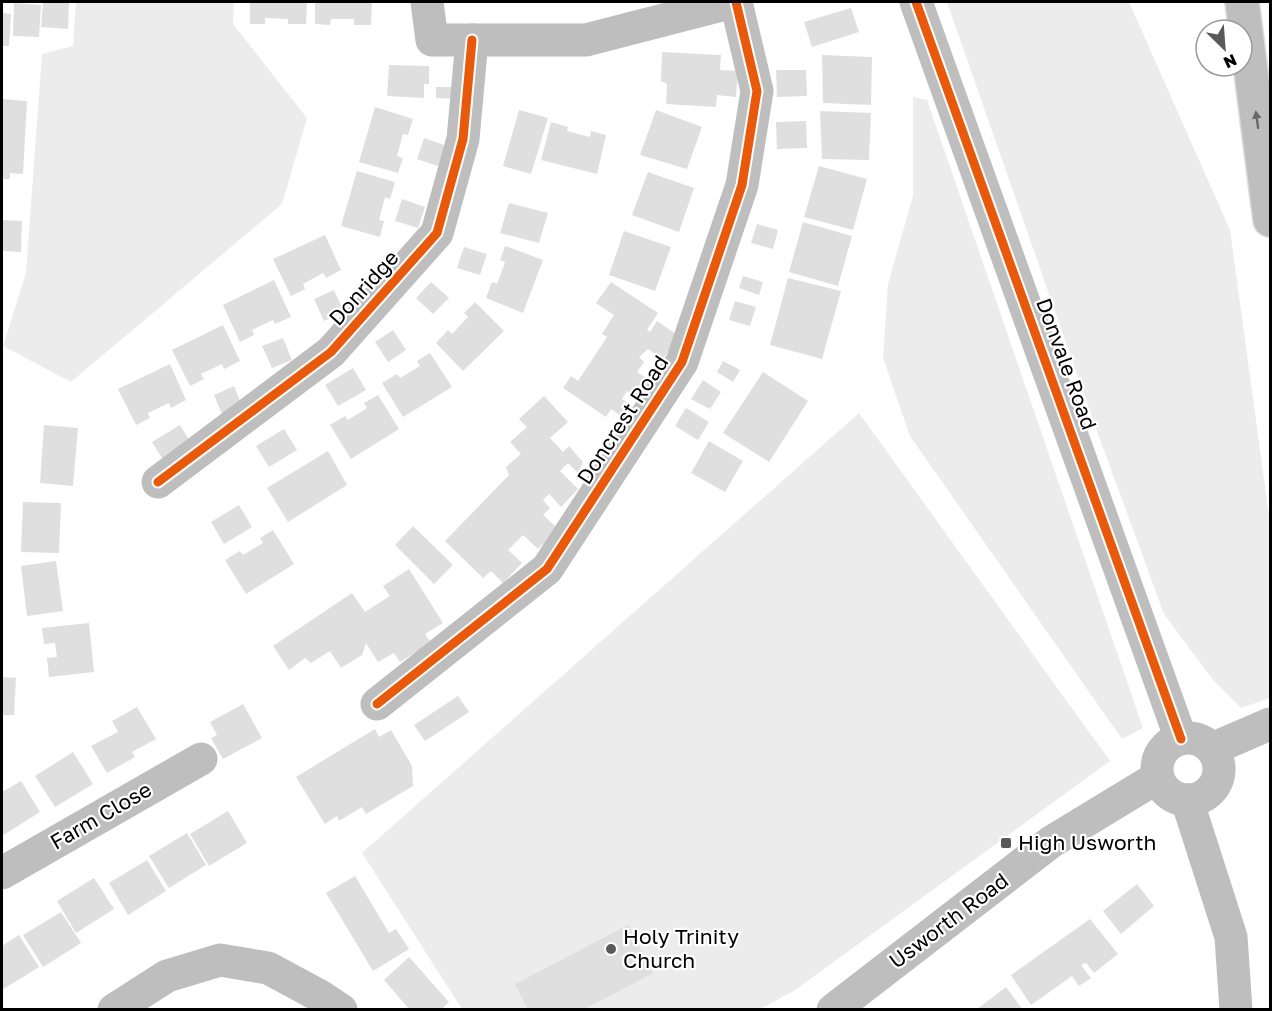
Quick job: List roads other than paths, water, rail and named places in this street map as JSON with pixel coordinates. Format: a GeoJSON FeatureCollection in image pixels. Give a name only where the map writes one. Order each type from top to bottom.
{"type":"FeatureCollection","features":[{"type":"Feature","properties":{"kind":"main road"},"geometry":{"type":"LineString","coordinates":[[427,2],[432,40],[586,40],[734,2]]}},
{"type":"Feature","properties":{"kind":"main road","name":"Doncrest Road"},"geometry":{"type":"LineString","coordinates":[[377,704],[548,569],[682,362],[742,185],[757,91],[734,2]]}},
{"type":"Feature","properties":{"kind":"main road","name":"Donvale Road"},"geometry":{"type":"LineString","coordinates":[[916,2],[1181,739]]}},
{"type":"Feature","properties":{"kind":"main road"},"geometry":{"type":"LineString","coordinates":[[1242,2],[1270,219]]}},
{"type":"Feature","properties":{"kind":"main road","name":"Donridge"},"geometry":{"type":"LineString","coordinates":[[158,482],[331,352],[437,233],[463,139],[472,40]]}},
{"type":"Feature","properties":{"kind":"main road"},"geometry":{"type":"LineString","coordinates":[[1212,749],[1270,724]]}},
{"type":"Feature","properties":{"kind":"main road"},"geometry":{"type":"LineString","coordinates":[[1181,739],[1198,740],[1212,749],[1217,758],[1219,768],[1214,787],[1197,799],[1187,800],[1172,796],[1166,791],[1158,777],[1159,757],[1172,742],[1181,739]]}},
{"type":"Feature","properties":{"kind":"main road","name":"Farm Close"},"geometry":{"type":"LineString","coordinates":[[2,873],[201,759]]}},
{"type":"Feature","properties":{"kind":"main road","name":"Usworth Road"},"geometry":{"type":"LineString","coordinates":[[833,1010],[1051,842],[1158,777]]}},
{"type":"Feature","properties":{"kind":"main road"},"geometry":{"type":"LineString","coordinates":[[1187,800],[1231,937],[1236,1010]]}},
{"type":"Feature","properties":{"kind":"main road"},"geometry":{"type":"LineString","coordinates":[[114,1010],[166,976],[220,960],[268,968],[341,1010]]}},
{"type":"Feature","properties":{"kind":"place","name":"High Usworth"},"geometry":{"type":"Point","coordinates":[1006,843]}},
{"type":"Feature","properties":{"kind":"place","name":"Holy Trinity Church"},"geometry":{"type":"Point","coordinates":[611,949]}}]}
